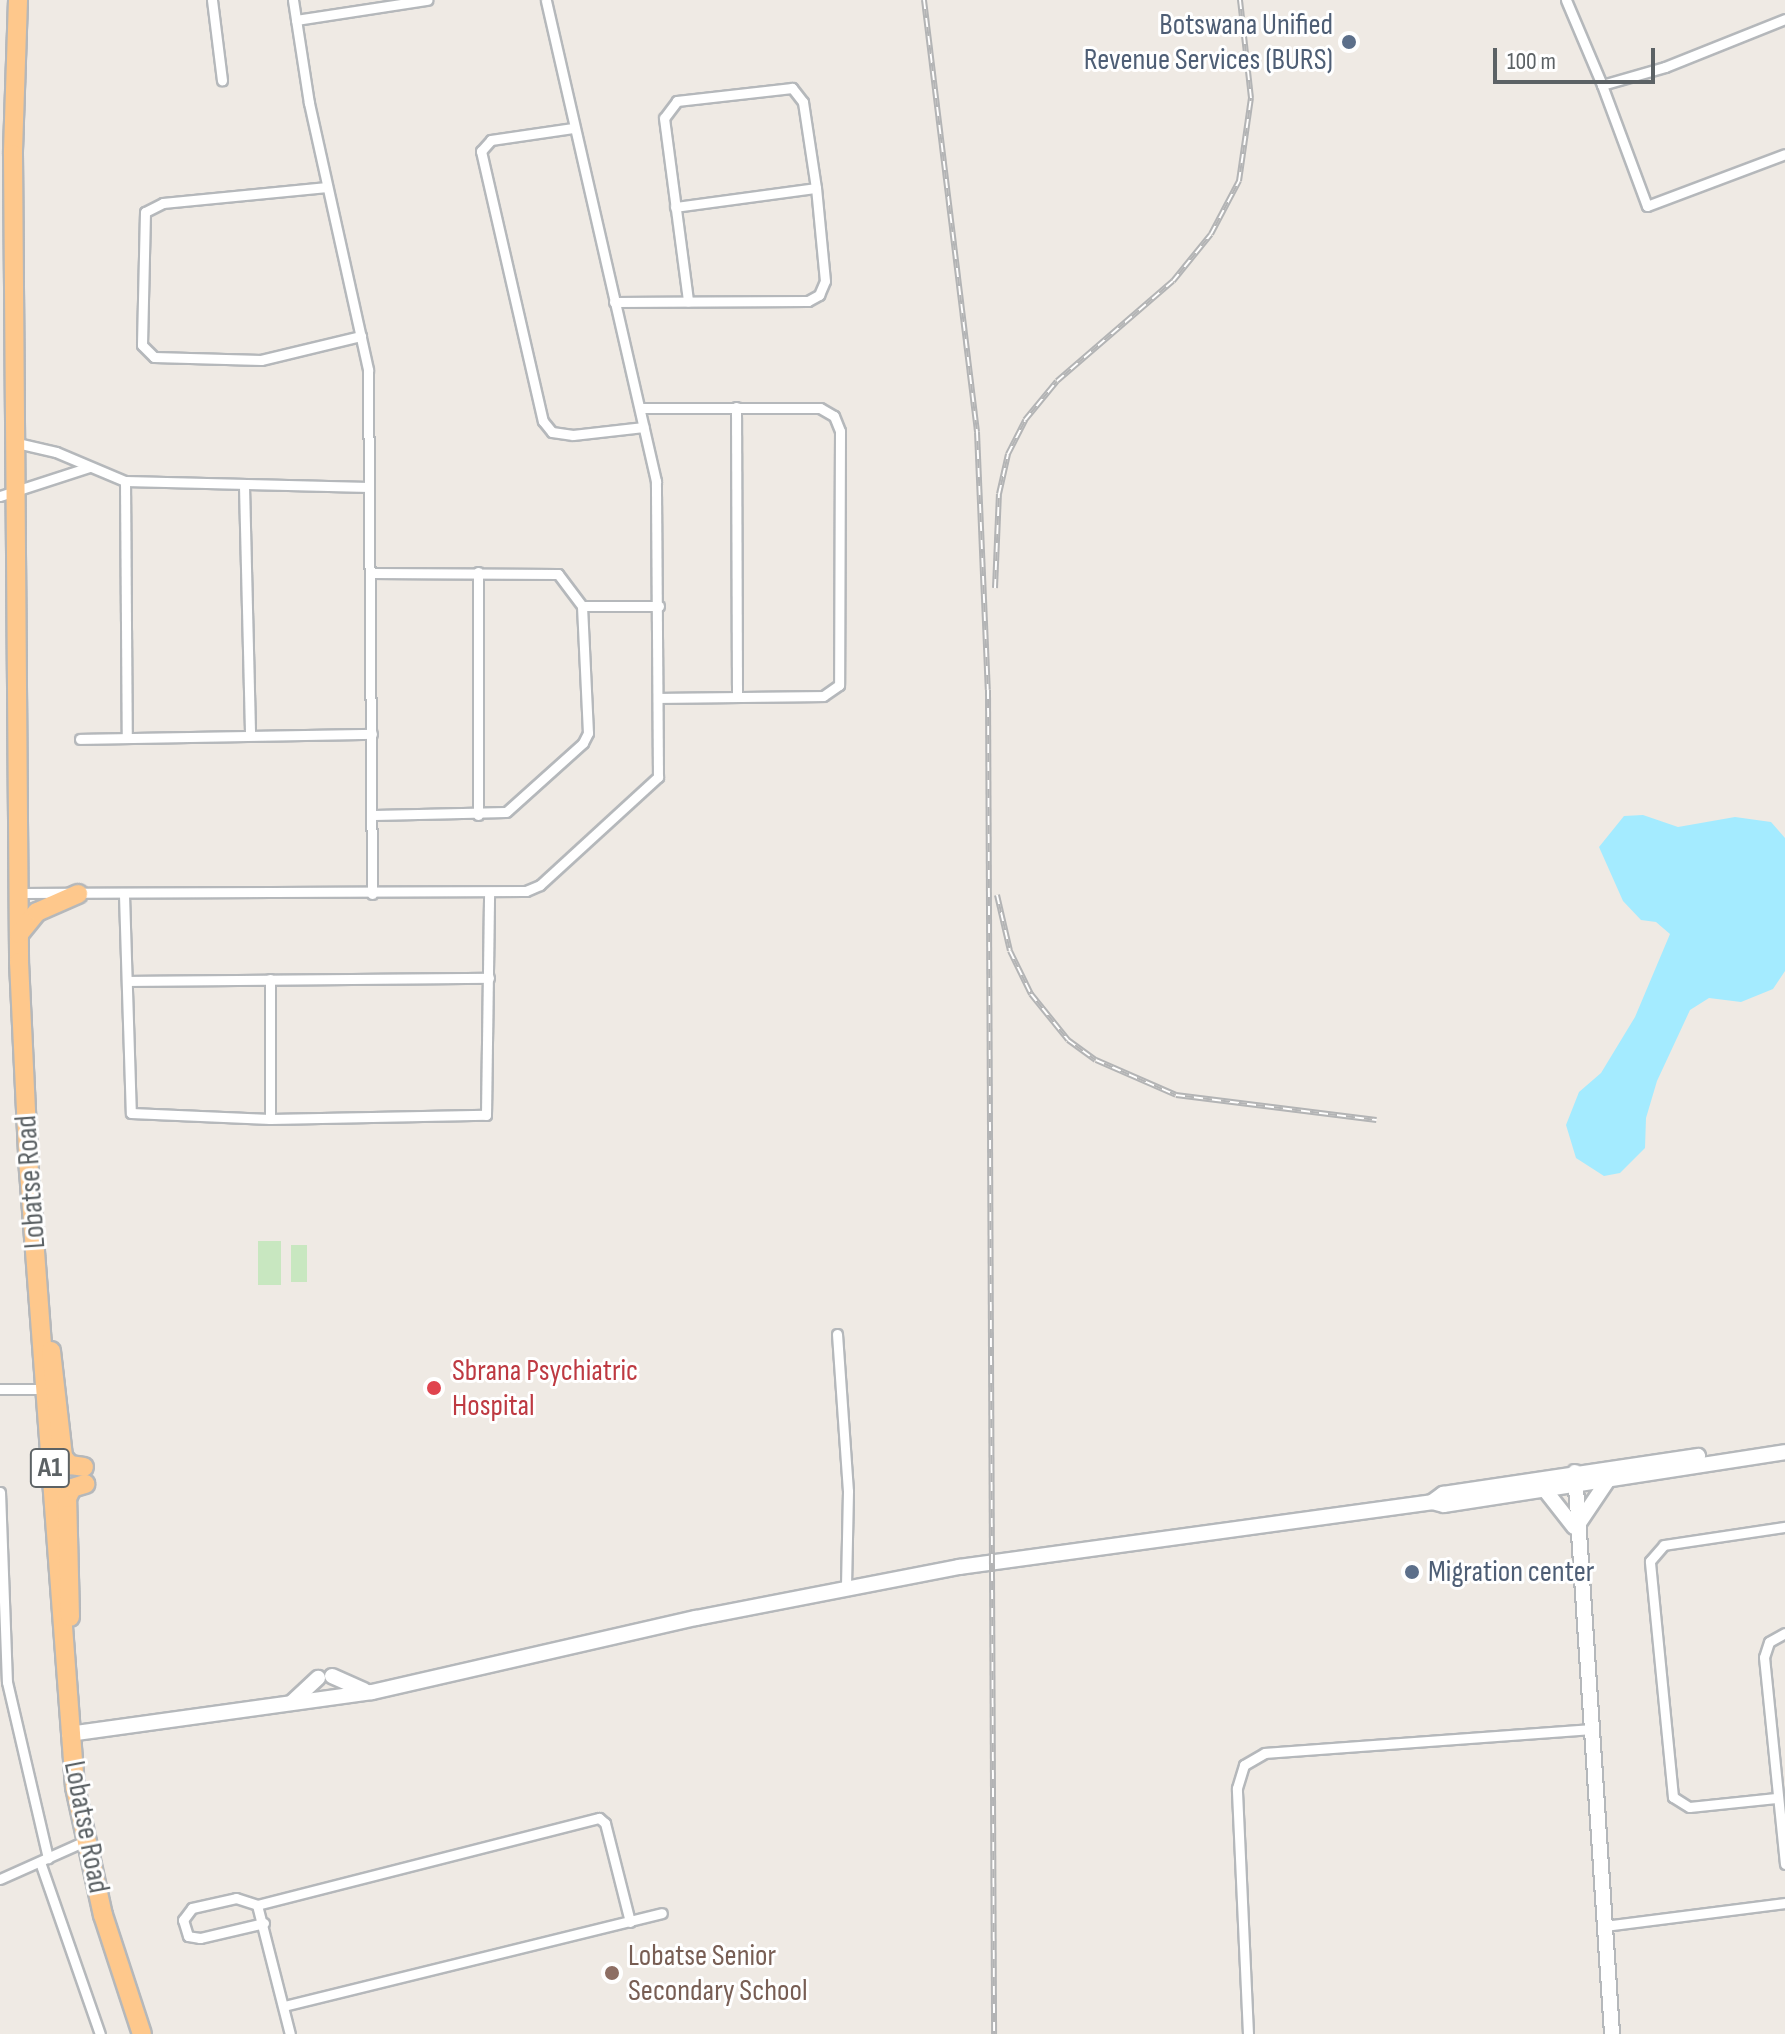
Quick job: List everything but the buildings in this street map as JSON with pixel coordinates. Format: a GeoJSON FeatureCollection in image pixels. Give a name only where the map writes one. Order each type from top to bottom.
{"type":"FeatureCollection","features":[{"type":"Feature","properties":{"kind":"highway","name":"Lobatse Road"},"geometry":{"type":"LineString","coordinates":[[9,0],[14,32]]}},
{"type":"Feature","properties":{"kind":"highway","name":"Lobatse Road"},"geometry":{"type":"LineString","coordinates":[[18,0],[6,156],[17,443],[9,495],[19,934],[37,1285],[69,1734],[85,1841],[142,2034]]}},
{"type":"Feature","properties":{"kind":"highway"},"geometry":{"type":"LineString","coordinates":[[19,934],[37,912],[78,894]]}},
{"type":"Feature","properties":{"kind":"highway"},"geometry":{"type":"LineString","coordinates":[[37,1285],[58,1385],[63,1457],[84,1476],[67,1498],[73,1589],[65,1671]]}},
{"type":"Feature","properties":{"kind":"street"},"geometry":{"type":"LineString","coordinates":[[212,0],[222,80]]}},
{"type":"Feature","properties":{"kind":"street"},"geometry":{"type":"LineString","coordinates":[[293,0],[327,187],[368,370],[374,815],[372,894]]}},
{"type":"Feature","properties":{"kind":"street"},"geometry":{"type":"LineString","coordinates":[[296,20],[427,0]]}},
{"type":"Feature","properties":{"kind":"street"},"geometry":{"type":"LineString","coordinates":[[19,893],[489,894],[540,885],[656,780],[659,606],[656,481],[546,0]]}},
{"type":"Feature","properties":{"kind":"street"},"geometry":{"type":"LineString","coordinates":[[1566,0],[1647,206],[1785,154]]}},
{"type":"Feature","properties":{"kind":"street"},"geometry":{"type":"LineString","coordinates":[[1602,85],[1665,67],[1785,19]]}},
{"type":"Feature","properties":{"kind":"street"},"geometry":{"type":"LineString","coordinates":[[614,302],[688,301],[815,299],[825,281],[816,188],[803,102],[792,88],[677,101],[664,118],[688,301]]}},
{"type":"Feature","properties":{"kind":"street"},"geometry":{"type":"LineString","coordinates":[[573,128],[491,140],[481,151],[532,375],[543,421],[552,432],[573,435],[644,427]]}},
{"type":"Feature","properties":{"kind":"street"},"geometry":{"type":"LineString","coordinates":[[327,187],[163,203],[145,212],[142,345],[154,357],[261,360],[361,336]]}},
{"type":"Feature","properties":{"kind":"street"},"geometry":{"type":"LineString","coordinates":[[675,207],[816,188]]}},
{"type":"Feature","properties":{"kind":"street"},"geometry":{"type":"LineString","coordinates":[[736,407],[737,697]]}},
{"type":"Feature","properties":{"kind":"street"},"geometry":{"type":"LineString","coordinates":[[640,408],[825,409],[840,431],[841,681],[823,696],[659,698]]}},
{"type":"Feature","properties":{"kind":"street"},"geometry":{"type":"LineString","coordinates":[[17,443],[46,448],[125,481],[369,487]]}},
{"type":"Feature","properties":{"kind":"street"},"geometry":{"type":"LineString","coordinates":[[9,495],[89,467]]}},
{"type":"Feature","properties":{"kind":"street"},"geometry":{"type":"LineString","coordinates":[[125,481],[127,737]]}},
{"type":"Feature","properties":{"kind":"street"},"geometry":{"type":"LineString","coordinates":[[244,486],[250,735]]}},
{"type":"Feature","properties":{"kind":"street"},"geometry":{"type":"LineString","coordinates":[[371,573],[553,571],[582,606],[587,735],[511,809],[478,815],[374,815]]}},
{"type":"Feature","properties":{"kind":"street"},"geometry":{"type":"LineString","coordinates":[[478,572],[478,815]]}},
{"type":"Feature","properties":{"kind":"street"},"geometry":{"type":"LineString","coordinates":[[582,606],[659,606]]}},
{"type":"Feature","properties":{"kind":"street"},"geometry":{"type":"LineString","coordinates":[[80,739],[372,734]]}},
{"type":"Feature","properties":{"kind":"street"},"geometry":{"type":"LineString","coordinates":[[124,895],[132,1115],[270,1119],[486,1115],[489,894]]}},
{"type":"Feature","properties":{"kind":"street"},"geometry":{"type":"LineString","coordinates":[[128,981],[489,978]]}},
{"type":"Feature","properties":{"kind":"street"},"geometry":{"type":"LineString","coordinates":[[270,979],[270,1119]]}},
{"type":"Feature","properties":{"kind":"street"},"geometry":{"type":"LineString","coordinates":[[837,1334],[848,1491],[846,1589]]}},
{"type":"Feature","properties":{"kind":"street"},"geometry":{"type":"LineString","coordinates":[[0,1389],[44,1389]]}},
{"type":"Feature","properties":{"kind":"street"},"geometry":{"type":"LineString","coordinates":[[1432,1502],[1443,1494],[1575,1478],[1741,1450],[1762,1454]]}},
{"type":"Feature","properties":{"kind":"street"},"geometry":{"type":"LineString","coordinates":[[69,1734],[283,1707],[372,1692],[959,1567],[1432,1502],[1444,1505],[1545,1490],[1575,1478],[1608,1480],[1785,1452]]}},
{"type":"Feature","properties":{"kind":"street"},"geometry":{"type":"LineString","coordinates":[[1575,1478],[1576,1531],[1612,2034]]}},
{"type":"Feature","properties":{"kind":"street"},"geometry":{"type":"LineString","coordinates":[[1576,1531],[1588,1502],[1608,1480]]}},
{"type":"Feature","properties":{"kind":"street"},"geometry":{"type":"LineString","coordinates":[[1545,1490],[1576,1531]]}},
{"type":"Feature","properties":{"kind":"street"},"geometry":{"type":"LineString","coordinates":[[0,1492],[7,1682],[44,1860],[100,2034]]}},
{"type":"Feature","properties":{"kind":"street"},"geometry":{"type":"LineString","coordinates":[[1776,1798],[1689,1807],[1673,1797],[1650,1561],[1664,1545],[1785,1527]]}},
{"type":"Feature","properties":{"kind":"street"},"geometry":{"type":"LineString","coordinates":[[1785,1633],[1769,1642],[1764,1657],[1780,1780],[1776,1798],[1785,1864]]}},
{"type":"Feature","properties":{"kind":"street"},"geometry":{"type":"LineString","coordinates":[[283,1707],[325,1677],[372,1692]]}},
{"type":"Feature","properties":{"kind":"street"},"geometry":{"type":"LineString","coordinates":[[1248,2034],[1237,1788],[1244,1765],[1265,1753],[1591,1729]]}},
{"type":"Feature","properties":{"kind":"street"},"geometry":{"type":"LineString","coordinates":[[264,1923],[200,1938],[185,1930],[189,1909],[236,1898],[257,1905],[599,1818],[605,1823],[630,1922]]}},
{"type":"Feature","properties":{"kind":"street"},"geometry":{"type":"LineString","coordinates":[[0,1879],[85,1841]]}},
{"type":"Feature","properties":{"kind":"street"},"geometry":{"type":"LineString","coordinates":[[1605,1926],[1785,1903]]}},
{"type":"Feature","properties":{"kind":"street"},"geometry":{"type":"LineString","coordinates":[[257,1905],[290,2034]]}},
{"type":"Feature","properties":{"kind":"street"},"geometry":{"type":"LineString","coordinates":[[284,2006],[662,1913]]}},
{"type":"Feature","properties":{"kind":"green space"},"geometry":{"type":"Polygon","coordinates":[[[258,1241],[281,1241],[281,1285],[258,1285],[258,1241]]]}},
{"type":"Feature","properties":{"kind":"green space"},"geometry":{"type":"Polygon","coordinates":[[[291,1245],[307,1245],[307,1282],[291,1282],[291,1245]]]}},
{"type":"Feature","properties":{"kind":"water"},"geometry":{"type":"Polygon","coordinates":[[[1643,815],[1678,827],[1735,817],[1771,822],[1785,838],[1785,971],[1773,989],[1741,1002],[1709,998],[1690,1010],[1657,1081],[1646,1118],[1645,1148],[1620,1173],[1604,1176],[1576,1158],[1566,1125],[1579,1092],[1601,1073],[1635,1017],[1670,934],[1656,922],[1641,920],[1623,901],[1599,847],[1624,816],[1643,815]]]}},
{"type":"Feature","properties":{"kind":"railway"},"geometry":{"type":"LineString","coordinates":[[924,0],[977,432],[988,690],[994,2034]]}},
{"type":"Feature","properties":{"kind":"railway"},"geometry":{"type":"LineString","coordinates":[[995,588],[999,494],[1008,454],[1025,420],[1057,381],[1173,281],[1211,234],[1239,181],[1251,98],[1240,0]]}},
{"type":"Feature","properties":{"kind":"railway"},"geometry":{"type":"LineString","coordinates":[[997,895],[1010,951],[1031,994],[1068,1040],[1096,1060],[1176,1095],[1376,1120]]}},
{"type":"Feature","properties":{"kind":"place","name":"Botswana Unified Revenue Services (BURS)"},"geometry":{"type":"Point","coordinates":[1349,42]}},
{"type":"Feature","properties":{"kind":"place","name":"Sbrana Psychiatric Hospital"},"geometry":{"type":"Point","coordinates":[434,1388]}},
{"type":"Feature","properties":{"kind":"place","name":"Migration center"},"geometry":{"type":"Point","coordinates":[1412,1572]}},
{"type":"Feature","properties":{"kind":"place","name":"Lobatse Senior Secondary School"},"geometry":{"type":"Point","coordinates":[612,1973]}}]}
